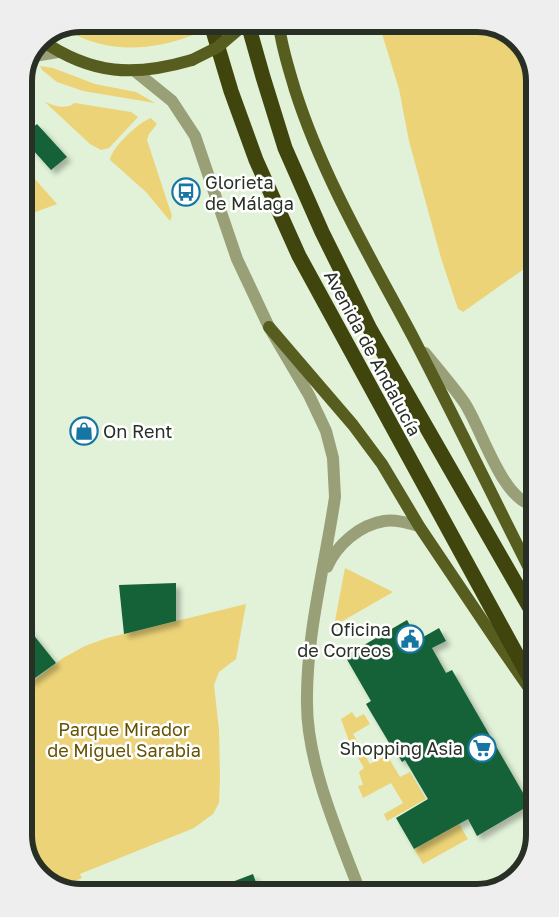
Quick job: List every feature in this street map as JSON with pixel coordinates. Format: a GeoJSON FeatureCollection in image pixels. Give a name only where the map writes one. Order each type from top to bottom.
{"type":"FeatureCollection","features":[{"type":"Feature","properties":{"kind":"highway","name":"Avenida de Andalucía"},"geometry":{"type":"LineString","coordinates":[[214,33],[231,91],[256,160],[299,256],[526,671]]}},
{"type":"Feature","properties":{"kind":"highway","name":"Avenida de Andalucía"},"geometry":{"type":"LineString","coordinates":[[249,33],[285,148],[322,232],[370,329],[526,601]]}},
{"type":"Feature","properties":{"kind":"main road"},"geometry":{"type":"LineString","coordinates":[[49,45],[82,63],[108,69],[135,72],[164,68],[192,60],[218,47],[235,33]]}},
{"type":"Feature","properties":{"kind":"main road"},"geometry":{"type":"LineString","coordinates":[[280,33],[288,67],[309,132],[346,211],[526,562]]}},
{"type":"Feature","properties":{"kind":"main road"},"geometry":{"type":"LineString","coordinates":[[269,327],[373,451],[419,526],[526,684]]}},
{"type":"Feature","properties":{"kind":"street"},"geometry":{"type":"LineString","coordinates":[[41,55],[58,52]]}},
{"type":"Feature","properties":{"kind":"street"},"geometry":{"type":"LineString","coordinates":[[135,72],[172,101],[195,136],[237,259],[269,327],[321,418],[330,444],[334,474],[334,497],[308,658],[306,705],[315,760],[329,810],[357,884]]}},
{"type":"Feature","properties":{"kind":"street"},"geometry":{"type":"LineString","coordinates":[[414,341],[464,402],[506,486],[526,503]]}},
{"type":"Feature","properties":{"kind":"street"},"geometry":{"type":"LineString","coordinates":[[320,583],[334,554],[344,542],[366,526],[385,521],[419,526]]}},
{"type":"Feature","properties":{"kind":"green space"},"geometry":{"type":"Polygon","coordinates":[[[73,33],[193,33],[193,35],[162,44],[129,48],[97,43],[73,33]]]}},
{"type":"Feature","properties":{"kind":"green space"},"geometry":{"type":"Polygon","coordinates":[[[382,33],[487,33],[510,45],[518,54],[525,69],[526,125],[523,125],[526,131],[526,268],[463,312],[458,309],[441,258],[409,141],[399,89],[382,33]]]}},
{"type":"Feature","properties":{"kind":"green space"},"geometry":{"type":"Polygon","coordinates":[[[40,66],[53,68],[95,84],[136,92],[155,103],[83,91],[57,82],[42,70],[40,66]]]}},
{"type":"Feature","properties":{"kind":"green space"},"geometry":{"type":"Polygon","coordinates":[[[45,102],[60,107],[75,103],[131,112],[138,117],[109,148],[101,150],[90,144],[45,102]]]}},
{"type":"Feature","properties":{"kind":"green space"},"geometry":{"type":"Polygon","coordinates":[[[151,118],[157,124],[147,140],[172,216],[170,221],[146,192],[110,160],[115,149],[126,136],[151,118]]]}},
{"type":"Feature","properties":{"kind":"green space"},"geometry":{"type":"Polygon","coordinates":[[[33,177],[57,204],[33,213],[33,177]]]}},
{"type":"Feature","properties":{"kind":"green space"},"geometry":{"type":"Polygon","coordinates":[[[345,568],[393,592],[334,626],[345,568]]]}},
{"type":"Feature","properties":{"kind":"green space","name":"Parque Mirador de Miguel Sarabia"},"geometry":{"type":"Polygon","coordinates":[[[246,604],[236,659],[219,672],[214,685],[219,730],[220,778],[219,803],[213,814],[194,828],[80,874],[82,878],[69,883],[54,876],[45,868],[33,845],[33,681],[63,658],[85,646],[107,638],[246,604]]]}},
{"type":"Feature","properties":{"kind":"green space"},"geometry":{"type":"Polygon","coordinates":[[[352,712],[356,718],[364,714],[370,724],[353,734],[370,764],[387,755],[400,777],[410,772],[426,799],[387,821],[384,814],[403,803],[391,783],[363,798],[358,786],[363,785],[359,772],[364,768],[350,744],[341,719],[352,712]]]}},
{"type":"Feature","properties":{"kind":"green space"},"geometry":{"type":"Polygon","coordinates":[[[459,824],[468,839],[423,864],[414,849],[459,824]]]}},
{"type":"Feature","properties":{"kind":"building"},"geometry":{"type":"Polygon","coordinates":[[[37,124],[67,157],[51,170],[33,150],[33,127],[37,124]]]}},
{"type":"Feature","properties":{"kind":"building"},"geometry":{"type":"Polygon","coordinates":[[[176,583],[176,621],[124,634],[119,585],[176,583]]]}},
{"type":"Feature","properties":{"kind":"building"},"geometry":{"type":"Polygon","coordinates":[[[407,620],[418,640],[439,628],[446,641],[432,648],[446,673],[452,670],[526,798],[526,807],[477,836],[468,819],[414,849],[396,818],[428,799],[405,760],[402,762],[397,756],[366,704],[371,701],[345,656],[407,620]]]}},
{"type":"Feature","properties":{"kind":"building"},"geometry":{"type":"Polygon","coordinates":[[[33,634],[56,663],[33,679],[33,661],[35,660],[33,658],[33,634]]]}},
{"type":"Feature","properties":{"kind":"building"},"geometry":{"type":"Polygon","coordinates":[[[253,874],[257,884],[227,884],[253,874]]]}},
{"type":"Feature","properties":{"kind":"place","name":"Glorieta de Málaga"},"geometry":{"type":"Point","coordinates":[186,192]}},
{"type":"Feature","properties":{"kind":"place","name":"On Rent"},"geometry":{"type":"Point","coordinates":[84,431]}},
{"type":"Feature","properties":{"kind":"place","name":"Oficina de Correos"},"geometry":{"type":"Point","coordinates":[410,639]}},
{"type":"Feature","properties":{"kind":"place","name":"Shopping Asia"},"geometry":{"type":"Point","coordinates":[482,748]}}]}
